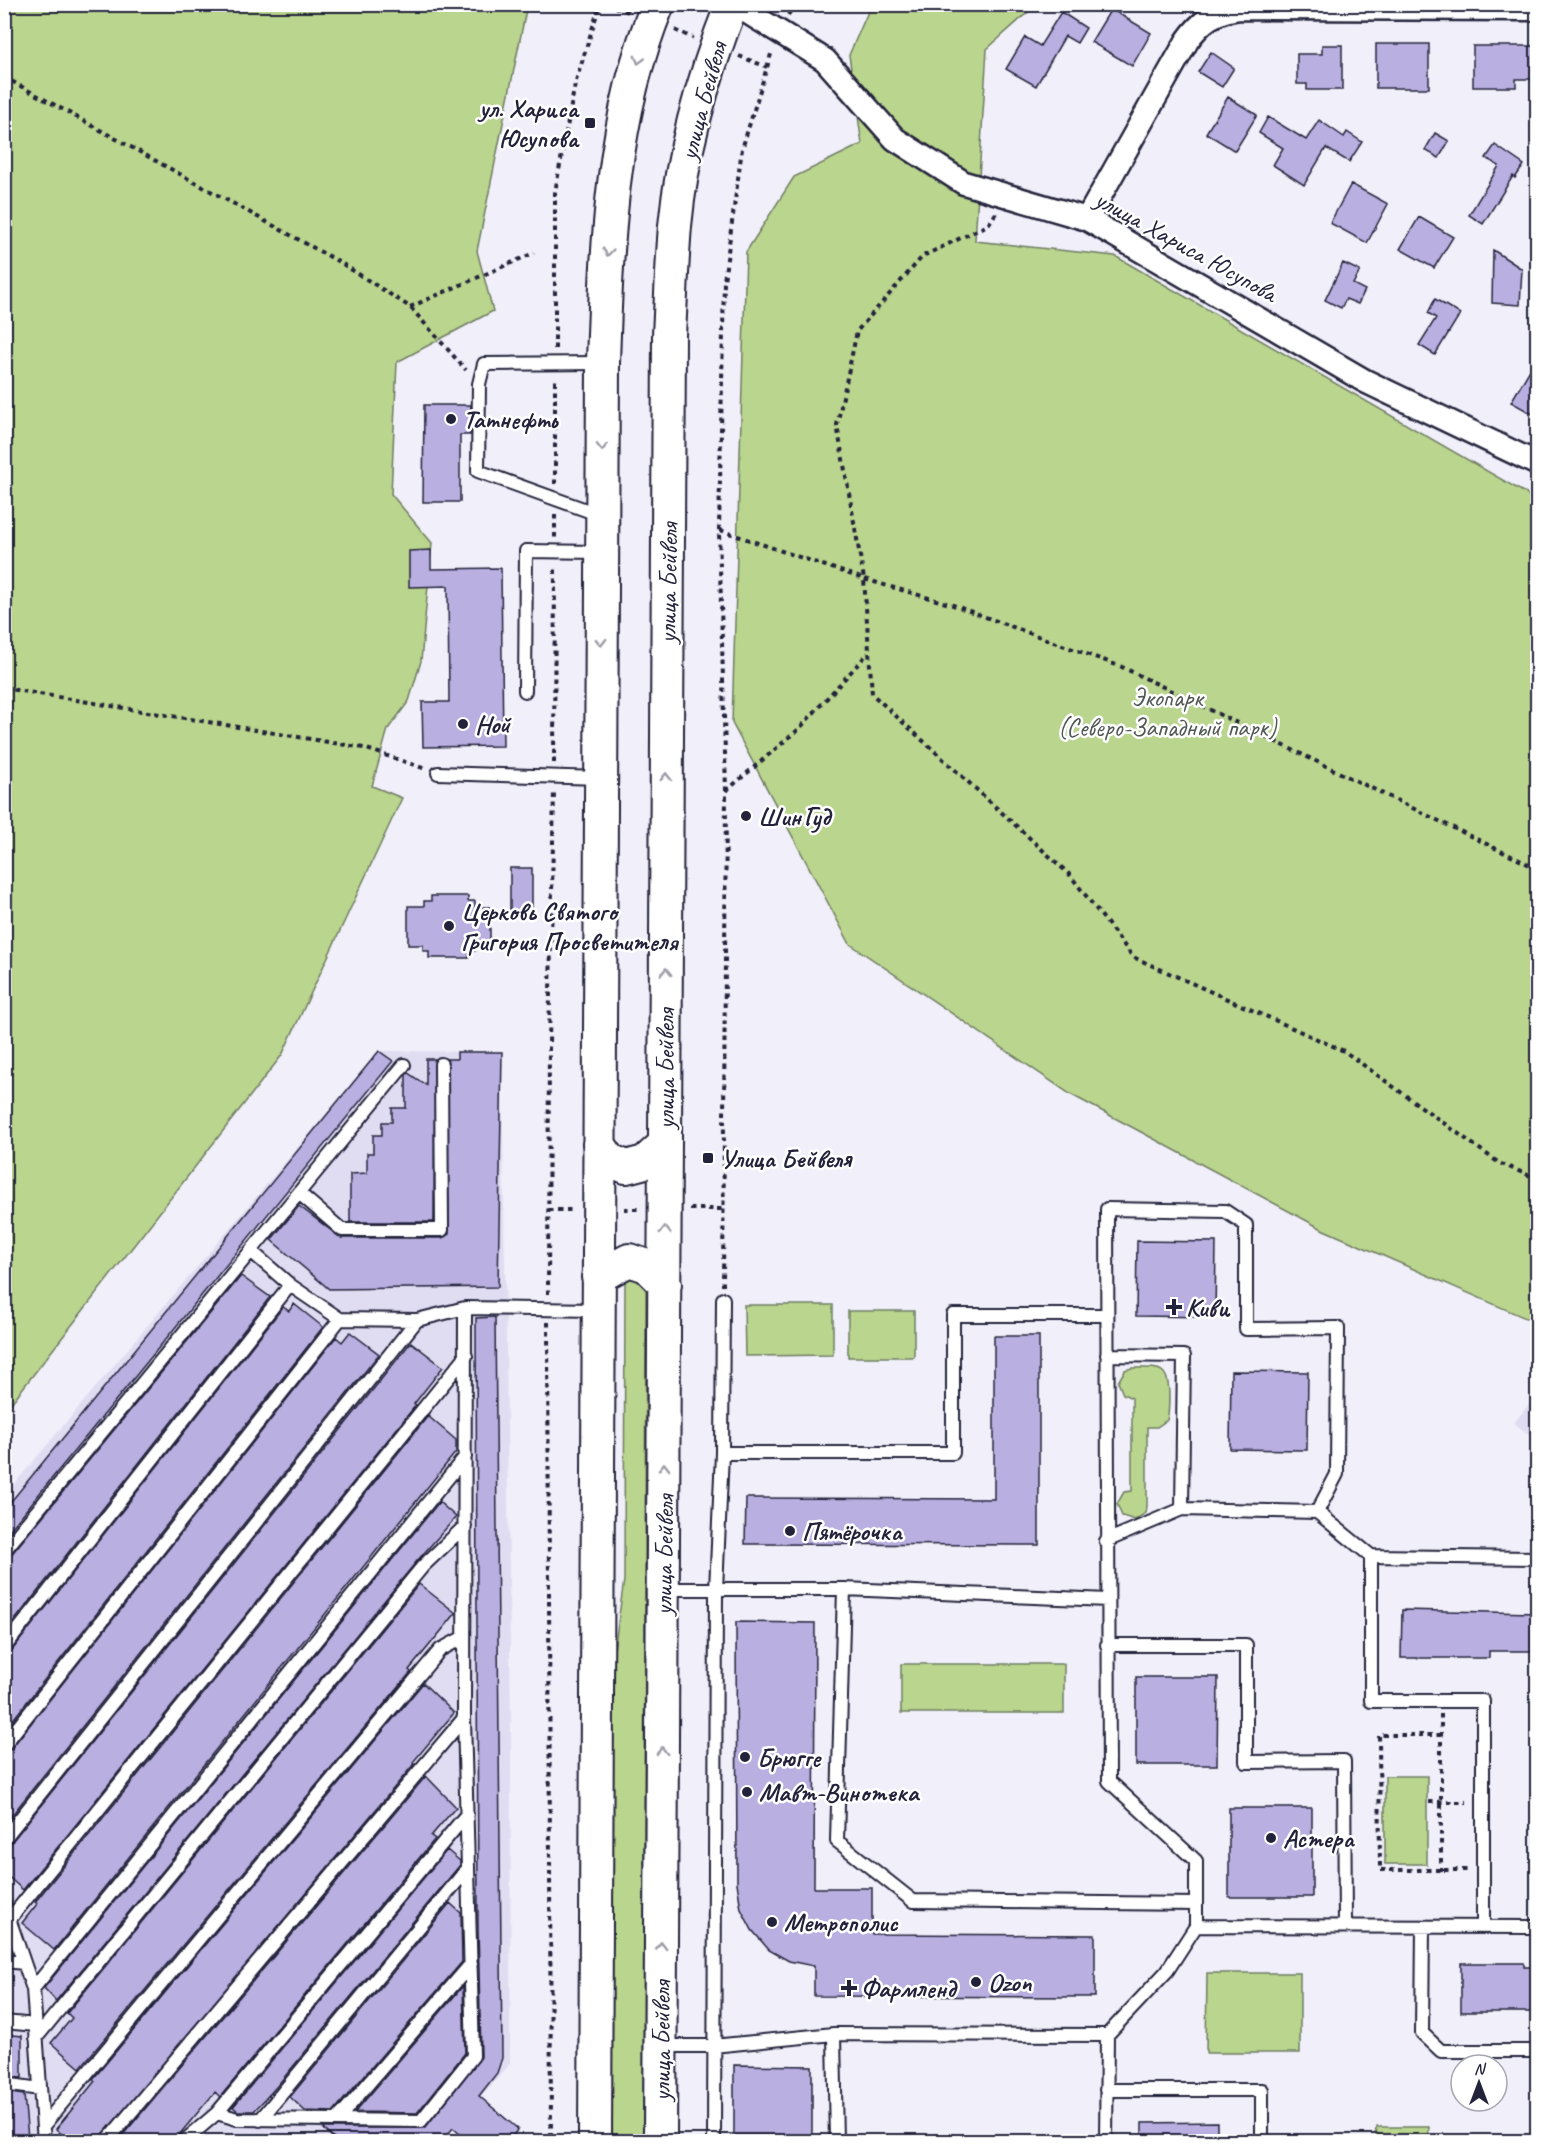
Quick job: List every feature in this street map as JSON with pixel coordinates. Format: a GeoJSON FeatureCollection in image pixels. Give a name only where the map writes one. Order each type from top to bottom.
{"type":"FeatureCollection","features":[{"type":"Feature","properties":{"kind":"main road","name":"улица Бейвеля"},"geometry":{"type":"LineString","coordinates":[[660,2142],[669,335],[675,224],[694,120],[715,47],[733,4]]}},
{"type":"Feature","properties":{"kind":"main road"},"geometry":{"type":"LineString","coordinates":[[595,2142],[603,363],[606,281],[616,173],[629,98],[655,13]]}},
{"type":"Feature","properties":{"kind":"main road"},"geometry":{"type":"LineString","coordinates":[[599,1144],[610,1160],[626,1167],[645,1162],[665,1144]]}},
{"type":"Feature","properties":{"kind":"main road"},"geometry":{"type":"LineString","coordinates":[[598,1277],[629,1260],[646,1266],[665,1284]]}},
{"type":"Feature","properties":{"kind":"street","name":"улица Хариса Юсупова"},"geometry":{"type":"LineString","coordinates":[[733,4],[825,60],[895,139],[964,183],[1087,219],[1365,381],[1538,464]]}},
{"type":"Feature","properties":{"kind":"street"},"geometry":{"type":"LineString","coordinates":[[1087,219],[1196,27],[1222,10],[1239,8],[1538,9]]}},
{"type":"Feature","properties":{"kind":"lane"},"geometry":{"type":"LineString","coordinates":[[602,515],[478,471],[478,384],[484,364],[603,363]]}},
{"type":"Feature","properties":{"kind":"lane"},"geometry":{"type":"LineString","coordinates":[[525,691],[526,551],[602,552]]}},
{"type":"Feature","properties":{"kind":"lane"},"geometry":{"type":"LineString","coordinates":[[438,773],[600,778]]}},
{"type":"Feature","properties":{"kind":"lane"},"geometry":{"type":"LineString","coordinates":[[299,1192],[342,1230],[442,1230],[441,1064]]}},
{"type":"Feature","properties":{"kind":"lane"},"geometry":{"type":"LineString","coordinates":[[4,1551],[404,1065]]}},
{"type":"Feature","properties":{"kind":"lane"},"geometry":{"type":"LineString","coordinates":[[1106,2142],[1107,2035],[1167,1971],[1196,1926],[1196,1862],[1109,1781],[1106,1541],[1107,1209],[1225,1211],[1246,1225],[1246,1329],[1338,1328],[1337,1474],[1317,1512]]}},
{"type":"Feature","properties":{"kind":"lane"},"geometry":{"type":"LineString","coordinates":[[251,1251],[290,1285],[340,1319],[417,1320],[465,1308],[598,1310]]}},
{"type":"Feature","properties":{"kind":"lane"},"geometry":{"type":"LineString","coordinates":[[4,1648],[290,1285]]}},
{"type":"Feature","properties":{"kind":"lane"},"geometry":{"type":"LineString","coordinates":[[714,2142],[716,1590],[722,1453],[723,1299]]}},
{"type":"Feature","properties":{"kind":"lane"},"geometry":{"type":"LineString","coordinates":[[217,2113],[237,2119],[260,2120],[421,2121],[473,2056],[464,1718],[465,1308]]}},
{"type":"Feature","properties":{"kind":"lane"},"geometry":{"type":"LineString","coordinates":[[722,1453],[953,1453],[953,1315],[1107,1315]]}},
{"type":"Feature","properties":{"kind":"lane"},"geometry":{"type":"LineString","coordinates":[[4,1745],[340,1319]]}},
{"type":"Feature","properties":{"kind":"lane"},"geometry":{"type":"LineString","coordinates":[[4,1839],[417,1320]]}},
{"type":"Feature","properties":{"kind":"lane"},"geometry":{"type":"LineString","coordinates":[[10,1919],[466,1356]]}},
{"type":"Feature","properties":{"kind":"lane"},"geometry":{"type":"LineString","coordinates":[[1107,1356],[1184,1356],[1182,1509]]}},
{"type":"Feature","properties":{"kind":"lane"},"geometry":{"type":"LineString","coordinates":[[33,1989],[465,1457]]}},
{"type":"Feature","properties":{"kind":"lane"},"geometry":{"type":"LineString","coordinates":[[1106,1541],[1182,1509],[1317,1512],[1371,1556],[1538,1558]]}},
{"type":"Feature","properties":{"kind":"lane"},"geometry":{"type":"LineString","coordinates":[[36,2032],[423,1566],[465,1526]]}},
{"type":"Feature","properties":{"kind":"lane"},"geometry":{"type":"LineString","coordinates":[[1371,1556],[1371,1701],[1483,1701],[1483,1927]]}},
{"type":"Feature","properties":{"kind":"lane"},"geometry":{"type":"LineString","coordinates":[[663,1589],[844,1589],[1108,1600]]}},
{"type":"Feature","properties":{"kind":"lane"},"geometry":{"type":"LineString","coordinates":[[844,1589],[837,1841],[913,1901],[1196,1904]]}},
{"type":"Feature","properties":{"kind":"lane"},"geometry":{"type":"LineString","coordinates":[[43,2126],[440,1650],[464,1636]]}},
{"type":"Feature","properties":{"kind":"lane"},"geometry":{"type":"LineString","coordinates":[[1107,1645],[1246,1645],[1246,1762],[1344,1761],[1345,1926]]}},
{"type":"Feature","properties":{"kind":"lane"},"geometry":{"type":"LineString","coordinates":[[106,2142],[464,1718]]}},
{"type":"Feature","properties":{"kind":"lane"},"geometry":{"type":"LineString","coordinates":[[183,2142],[217,2113],[466,1814]]}},
{"type":"Feature","properties":{"kind":"lane"},"geometry":{"type":"LineString","coordinates":[[260,2120],[468,1868]]}},
{"type":"Feature","properties":{"kind":"lane"},"geometry":{"type":"LineString","coordinates":[[4,1904],[33,1989],[44,2142]]}},
{"type":"Feature","properties":{"kind":"lane"},"geometry":{"type":"LineString","coordinates":[[1196,1926],[1538,1927]]}},
{"type":"Feature","properties":{"kind":"lane"},"geometry":{"type":"LineString","coordinates":[[1423,1927],[1422,2033],[1442,2051],[1538,2051]]}},
{"type":"Feature","properties":{"kind":"lane"},"geometry":{"type":"LineString","coordinates":[[4,1961],[24,1963]]}},
{"type":"Feature","properties":{"kind":"lane"},"geometry":{"type":"LineString","coordinates":[[337,2120],[471,1964]]}},
{"type":"Feature","properties":{"kind":"lane"},"geometry":{"type":"LineString","coordinates":[[4,2022],[36,2032]]}},
{"type":"Feature","properties":{"kind":"lane"},"geometry":{"type":"LineString","coordinates":[[661,2046],[713,2046],[834,2034],[1107,2035]]}},
{"type":"Feature","properties":{"kind":"lane"},"geometry":{"type":"LineString","coordinates":[[834,2034],[836,2142]]}},
{"type":"Feature","properties":{"kind":"lane"},"geometry":{"type":"LineString","coordinates":[[4,2084],[40,2089]]}},
{"type":"Feature","properties":{"kind":"lane"},"geometry":{"type":"LineString","coordinates":[[1106,2090],[1262,2090],[1262,2142]]}},
{"type":"Feature","properties":{"kind":"path"},"geometry":{"type":"LineString","coordinates":[[551,2142],[548,1210],[554,777],[555,192],[575,84],[600,4]]}},
{"type":"Feature","properties":{"kind":"path"},"geometry":{"type":"LineString","coordinates":[[607,4],[655,13],[715,47],[767,67]]}},
{"type":"Feature","properties":{"kind":"path"},"geometry":{"type":"LineString","coordinates":[[723,1299],[726,791],[719,530],[724,281],[742,149],[777,32],[795,4]]}},
{"type":"Feature","properties":{"kind":"path"},"geometry":{"type":"LineString","coordinates":[[4,76],[341,263],[410,307],[478,384]]}},
{"type":"Feature","properties":{"kind":"path"},"geometry":{"type":"LineString","coordinates":[[1006,197],[988,225],[923,256],[857,331],[837,425],[864,579],[872,694],[1070,874],[1133,957],[1344,1051],[1499,1163],[1538,1179]]}},
{"type":"Feature","properties":{"kind":"path"},"geometry":{"type":"LineString","coordinates":[[410,307],[534,253]]}},
{"type":"Feature","properties":{"kind":"path"},"geometry":{"type":"LineString","coordinates":[[719,530],[864,579],[953,605],[1122,667],[1538,869]]}},
{"type":"Feature","properties":{"kind":"path"},"geometry":{"type":"LineString","coordinates":[[726,791],[800,729],[869,652]]}},
{"type":"Feature","properties":{"kind":"path"},"geometry":{"type":"LineString","coordinates":[[4,688],[364,748],[438,773]]}},
{"type":"Feature","properties":{"kind":"path"},"geometry":{"type":"LineString","coordinates":[[548,1210],[723,1209]]}},
{"type":"Feature","properties":{"kind":"path"},"geometry":{"type":"LineString","coordinates":[[1440,1701],[1442,1871]]}},
{"type":"Feature","properties":{"kind":"path"},"geometry":{"type":"LineString","coordinates":[[1441,1735],[1379,1735],[1380,1870],[1483,1870]]}},
{"type":"Feature","properties":{"kind":"path"},"geometry":{"type":"LineString","coordinates":[[1429,1802],[1483,1802]]}},
{"type":"Feature","properties":{"kind":"shaded area"},"geometry":{"type":"Polygon","coordinates":[[[379,1051],[502,1052],[511,1725],[510,2064],[442,2141],[5,2142],[5,1495],[379,1051]]]}},
{"type":"Feature","properties":{"kind":"shaded area"},"geometry":{"type":"Polygon","coordinates":[[[1537,1395],[1537,1441],[1514,1423],[1537,1395]]]}},
{"type":"Feature","properties":{"kind":"green space"},"geometry":{"type":"Polygon","coordinates":[[[5,5],[527,5],[477,251],[493,311],[397,362],[391,494],[432,543],[421,661],[409,701],[388,729],[372,786],[402,798],[282,1055],[5,1411],[5,5]]]}},
{"type":"Feature","properties":{"kind":"green space","name":"Экопарк (Северо-Западный парк)"},"geometry":{"type":"Polygon","coordinates":[[[871,5],[1036,5],[987,49],[975,241],[1115,256],[1537,500],[1537,1323],[1324,1230],[1070,1094],[850,944],[732,723],[746,252],[794,177],[862,144],[849,55],[871,5]]]}},
{"type":"Feature","properties":{"kind":"green space"},"geometry":{"type":"Polygon","coordinates":[[[637,1273],[646,1284],[643,2141],[612,2142],[613,1659],[624,1580],[625,1280],[637,1273]]]}},
{"type":"Feature","properties":{"kind":"green space"},"geometry":{"type":"Polygon","coordinates":[[[744,1305],[833,1305],[833,1355],[745,1356],[744,1305]]]}},
{"type":"Feature","properties":{"kind":"green space"},"geometry":{"type":"Polygon","coordinates":[[[848,1311],[914,1311],[914,1357],[848,1357],[848,1311]]]}},
{"type":"Feature","properties":{"kind":"green space"},"geometry":{"type":"Polygon","coordinates":[[[1132,1368],[1161,1370],[1169,1386],[1167,1420],[1157,1427],[1147,1427],[1147,1506],[1146,1513],[1135,1520],[1122,1516],[1117,1504],[1124,1492],[1132,1491],[1132,1398],[1123,1394],[1118,1382],[1125,1370],[1132,1368]]]}},
{"type":"Feature","properties":{"kind":"green space"},"geometry":{"type":"Polygon","coordinates":[[[901,1664],[1064,1664],[1064,1713],[901,1713],[901,1664]]]}},
{"type":"Feature","properties":{"kind":"green space"},"geometry":{"type":"Polygon","coordinates":[[[1385,1776],[1427,1776],[1427,1864],[1385,1864],[1385,1776]]]}},
{"type":"Feature","properties":{"kind":"green space"},"geometry":{"type":"Polygon","coordinates":[[[1207,1973],[1300,1973],[1300,2053],[1206,2053],[1207,1973]]]}},
{"type":"Feature","properties":{"kind":"green space"},"geometry":{"type":"Polygon","coordinates":[[[1377,2127],[1429,2127],[1428,2141],[1376,2141],[1377,2127]]]}},
{"type":"Feature","properties":{"kind":"building"},"geometry":{"type":"Polygon","coordinates":[[[1111,9],[1151,33],[1132,66],[1091,42],[1111,9]]]}},
{"type":"Feature","properties":{"kind":"building"},"geometry":{"type":"Polygon","coordinates":[[[1061,12],[1086,28],[1077,43],[1065,36],[1036,86],[1006,69],[1025,37],[1040,46],[1061,12]]]}},
{"type":"Feature","properties":{"kind":"building"},"geometry":{"type":"Polygon","coordinates":[[[1376,44],[1429,44],[1429,88],[1376,88],[1376,44]]]}},
{"type":"Feature","properties":{"kind":"building"},"geometry":{"type":"Polygon","coordinates":[[[1322,45],[1342,45],[1342,90],[1307,90],[1307,84],[1297,84],[1297,54],[1322,54],[1322,45]]]}},
{"type":"Feature","properties":{"kind":"building"},"geometry":{"type":"Polygon","coordinates":[[[1473,46],[1538,46],[1538,79],[1516,79],[1516,87],[1473,87],[1473,46]]]}},
{"type":"Feature","properties":{"kind":"building"},"geometry":{"type":"Polygon","coordinates":[[[1211,52],[1234,68],[1222,87],[1198,72],[1211,52]]]}},
{"type":"Feature","properties":{"kind":"building"},"geometry":{"type":"Polygon","coordinates":[[[1228,97],[1257,115],[1235,151],[1206,133],[1228,97]]]}},
{"type":"Feature","properties":{"kind":"building"},"geometry":{"type":"Polygon","coordinates":[[[1268,117],[1306,140],[1319,120],[1344,137],[1347,132],[1362,142],[1349,162],[1326,148],[1304,185],[1273,165],[1283,148],[1259,133],[1268,117]]]}},
{"type":"Feature","properties":{"kind":"building"},"geometry":{"type":"Polygon","coordinates":[[[1435,133],[1449,141],[1439,158],[1425,150],[1435,133]]]}},
{"type":"Feature","properties":{"kind":"building"},"geometry":{"type":"Polygon","coordinates":[[[1495,145],[1524,165],[1515,178],[1513,176],[1483,224],[1469,215],[1499,166],[1486,158],[1495,145]]]}},
{"type":"Feature","properties":{"kind":"building"},"geometry":{"type":"Polygon","coordinates":[[[1351,184],[1388,204],[1367,243],[1330,223],[1351,184]]]}},
{"type":"Feature","properties":{"kind":"building"},"geometry":{"type":"Polygon","coordinates":[[[1419,217],[1453,237],[1434,268],[1400,249],[1419,217]]]}},
{"type":"Feature","properties":{"kind":"building"},"geometry":{"type":"Polygon","coordinates":[[[1493,250],[1522,269],[1520,305],[1492,303],[1493,250]]]}},
{"type":"Feature","properties":{"kind":"building"},"geometry":{"type":"Polygon","coordinates":[[[1343,263],[1360,271],[1353,284],[1365,290],[1358,304],[1346,299],[1341,308],[1325,300],[1343,263]]]}},
{"type":"Feature","properties":{"kind":"building"},"geometry":{"type":"Polygon","coordinates":[[[1435,299],[1460,314],[1435,355],[1419,345],[1436,318],[1428,313],[1435,299]]]}},
{"type":"Feature","properties":{"kind":"building"},"geometry":{"type":"Polygon","coordinates":[[[1538,356],[1538,417],[1511,402],[1538,356]]]}},
{"type":"Feature","properties":{"kind":"building"},"geometry":{"type":"Polygon","coordinates":[[[424,405],[471,405],[470,435],[460,435],[460,502],[423,502],[424,405]]]}},
{"type":"Feature","properties":{"kind":"building"},"geometry":{"type":"Polygon","coordinates":[[[431,550],[431,569],[501,568],[503,746],[423,747],[422,702],[449,702],[448,586],[409,587],[409,551],[431,550]]]}},
{"type":"Feature","properties":{"kind":"building"},"geometry":{"type":"Polygon","coordinates":[[[510,868],[532,868],[532,914],[510,914],[510,868]]]}},
{"type":"Feature","properties":{"kind":"building","name":"Церковь Святого Григория Просветителя"},"geometry":{"type":"Polygon","coordinates":[[[431,896],[468,896],[468,901],[475,901],[475,907],[490,907],[490,944],[475,944],[475,951],[469,951],[469,958],[429,958],[429,951],[423,951],[423,945],[408,945],[408,906],[424,906],[424,901],[431,901],[431,896]]]}},
{"type":"Feature","properties":{"kind":"building"},"geometry":{"type":"Polygon","coordinates":[[[379,1051],[393,1061],[4,1537],[4,1510],[379,1051]]]}},
{"type":"Feature","properties":{"kind":"building"},"geometry":{"type":"Polygon","coordinates":[[[457,1052],[502,1052],[498,1287],[329,1289],[271,1240],[299,1206],[341,1238],[442,1238],[449,1234],[447,1059],[457,1059],[457,1052]]]}},
{"type":"Feature","properties":{"kind":"building"},"geometry":{"type":"Polygon","coordinates":[[[426,1059],[435,1059],[434,1222],[350,1222],[350,1174],[367,1173],[367,1153],[373,1153],[373,1135],[382,1135],[382,1122],[392,1122],[392,1108],[406,1108],[406,1075],[408,1073],[426,1085],[426,1059]]]}},
{"type":"Feature","properties":{"kind":"building"},"geometry":{"type":"Polygon","coordinates":[[[1137,1241],[1216,1242],[1215,1317],[1136,1316],[1137,1241]]]}},
{"type":"Feature","properties":{"kind":"building"},"geometry":{"type":"Polygon","coordinates":[[[241,1276],[270,1297],[4,1634],[4,1559],[10,1556],[241,1276]]]}},
{"type":"Feature","properties":{"kind":"building"},"geometry":{"type":"Polygon","coordinates":[[[294,1304],[323,1327],[4,1731],[4,1656],[10,1653],[283,1307],[289,1311],[294,1304]]]}},
{"type":"Feature","properties":{"kind":"building"},"geometry":{"type":"Polygon","coordinates":[[[495,1317],[502,2058],[497,2073],[479,2096],[518,2129],[508,2142],[469,2142],[453,2128],[442,2142],[337,2142],[323,2128],[425,2128],[481,2057],[478,1928],[476,1318],[495,1317]]]}},
{"type":"Feature","properties":{"kind":"building"},"geometry":{"type":"Polygon","coordinates":[[[350,1332],[379,1354],[4,1825],[4,1753],[10,1750],[336,1337],[342,1342],[350,1332]]]}},
{"type":"Feature","properties":{"kind":"building"},"geometry":{"type":"Polygon","coordinates":[[[994,1336],[1039,1336],[1039,1545],[745,1544],[746,1498],[994,1499],[994,1336]]]}},
{"type":"Feature","properties":{"kind":"building"},"geometry":{"type":"Polygon","coordinates":[[[411,1342],[443,1367],[414,1404],[416,1405],[23,1890],[4,1873],[4,1847],[10,1844],[411,1342]]]}},
{"type":"Feature","properties":{"kind":"building"},"geometry":{"type":"Polygon","coordinates":[[[1231,1371],[1308,1372],[1307,1450],[1230,1449],[1231,1371]]]}},
{"type":"Feature","properties":{"kind":"building"},"geometry":{"type":"Polygon","coordinates":[[[428,1416],[456,1440],[456,1452],[54,1950],[22,1923],[37,1904],[35,1902],[428,1416]]]}},
{"type":"Feature","properties":{"kind":"building"},"geometry":{"type":"Polygon","coordinates":[[[439,1502],[456,1517],[417,1561],[56,2001],[44,1988],[439,1502]]]}},
{"type":"Feature","properties":{"kind":"building"},"geometry":{"type":"Polygon","coordinates":[[[419,1584],[456,1613],[409,1670],[411,1672],[80,2068],[51,2043],[72,2018],[67,2013],[419,1584]]]}},
{"type":"Feature","properties":{"kind":"building"},"geometry":{"type":"Polygon","coordinates":[[[1402,1610],[1538,1613],[1538,1651],[1489,1651],[1489,1658],[1401,1658],[1402,1610]]]}},
{"type":"Feature","properties":{"kind":"building"},"geometry":{"type":"Polygon","coordinates":[[[736,1622],[815,1623],[814,1888],[872,1888],[872,1934],[1095,1935],[1095,1997],[814,1996],[814,1966],[789,1961],[769,1950],[752,1930],[741,1909],[737,1883],[736,1622]]]}},
{"type":"Feature","properties":{"kind":"building"},"geometry":{"type":"Polygon","coordinates":[[[1136,1677],[1218,1677],[1217,1765],[1136,1765],[1136,1677]]]}},
{"type":"Feature","properties":{"kind":"building"},"geometry":{"type":"Polygon","coordinates":[[[423,1683],[454,1713],[98,2142],[70,2142],[56,2129],[95,2081],[93,2079],[423,1683]]]}},
{"type":"Feature","properties":{"kind":"building"},"geometry":{"type":"Polygon","coordinates":[[[426,1776],[456,1807],[431,1836],[435,1839],[220,2097],[215,2092],[173,2142],[117,2142],[426,1776]]]}},
{"type":"Feature","properties":{"kind":"building"},"geometry":{"type":"Polygon","coordinates":[[[1229,1808],[1312,1808],[1312,1897],[1229,1897],[1229,1808]]]}},
{"type":"Feature","properties":{"kind":"building"},"geometry":{"type":"Polygon","coordinates":[[[447,1850],[460,1861],[460,1865],[277,2086],[254,2111],[238,2111],[233,2107],[447,1850]]]}},
{"type":"Feature","properties":{"kind":"building"},"geometry":{"type":"Polygon","coordinates":[[[450,1903],[461,1913],[462,1962],[333,2112],[305,2111],[290,2097],[450,1903]]]}},
{"type":"Feature","properties":{"kind":"building"},"geometry":{"type":"Polygon","coordinates":[[[1461,1963],[1524,1963],[1524,1967],[1538,1967],[1538,2007],[1535,2007],[1535,2012],[1461,2012],[1461,1963]]]}},
{"type":"Feature","properties":{"kind":"building"},"geometry":{"type":"Polygon","coordinates":[[[463,1986],[465,2053],[417,2113],[355,2112],[463,1986]]]}},
{"type":"Feature","properties":{"kind":"building"},"geometry":{"type":"Polygon","coordinates":[[[4,2034],[22,2036],[22,2078],[4,2076],[4,2034]]]}},
{"type":"Feature","properties":{"kind":"building"},"geometry":{"type":"Polygon","coordinates":[[[734,2065],[812,2066],[812,2142],[734,2142],[734,2065]]]}},
{"type":"Feature","properties":{"kind":"building"},"geometry":{"type":"Polygon","coordinates":[[[4,2092],[24,2095],[28,2138],[4,2135],[4,2092]]]}},
{"type":"Feature","properties":{"kind":"building"},"geometry":{"type":"Polygon","coordinates":[[[1217,2122],[1217,2142],[1142,2142],[1142,2123],[1217,2122]]]}},
{"type":"Feature","properties":{"kind":"place","name":"ул. Хариса Юсупова"},"geometry":{"type":"Point","coordinates":[590,123]}},
{"type":"Feature","properties":{"kind":"place","name":"Татнефть"},"geometry":{"type":"Point","coordinates":[451,419]}},
{"type":"Feature","properties":{"kind":"place","name":"Ной"},"geometry":{"type":"Point","coordinates":[463,724]}},
{"type":"Feature","properties":{"kind":"place","name":"ШинГуд"},"geometry":{"type":"Point","coordinates":[746,816]}},
{"type":"Feature","properties":{"kind":"place","name":"Церковь Святого Григория Просветителя"},"geometry":{"type":"Point","coordinates":[449,926]}},
{"type":"Feature","properties":{"kind":"place","name":"Улица Бейвеля"},"geometry":{"type":"Point","coordinates":[708,1158]}},
{"type":"Feature","properties":{"kind":"place","name":"Киви"},"geometry":{"type":"Point","coordinates":[1174,1307]}},
{"type":"Feature","properties":{"kind":"place","name":"Пятёрочка"},"geometry":{"type":"Point","coordinates":[790,1531]}},
{"type":"Feature","properties":{"kind":"place","name":"Брюгге"},"geometry":{"type":"Point","coordinates":[745,1757]}},
{"type":"Feature","properties":{"kind":"place","name":"Мавт-Винотека"},"geometry":{"type":"Point","coordinates":[747,1792]}},
{"type":"Feature","properties":{"kind":"place","name":"Астера"},"geometry":{"type":"Point","coordinates":[1271,1838]}},
{"type":"Feature","properties":{"kind":"place","name":"Метрополис"},"geometry":{"type":"Point","coordinates":[772,1922]}},
{"type":"Feature","properties":{"kind":"place","name":"Ozon"},"geometry":{"type":"Point","coordinates":[976,1982]}},
{"type":"Feature","properties":{"kind":"place","name":"Фармленд"},"geometry":{"type":"Point","coordinates":[849,1988]}}]}
